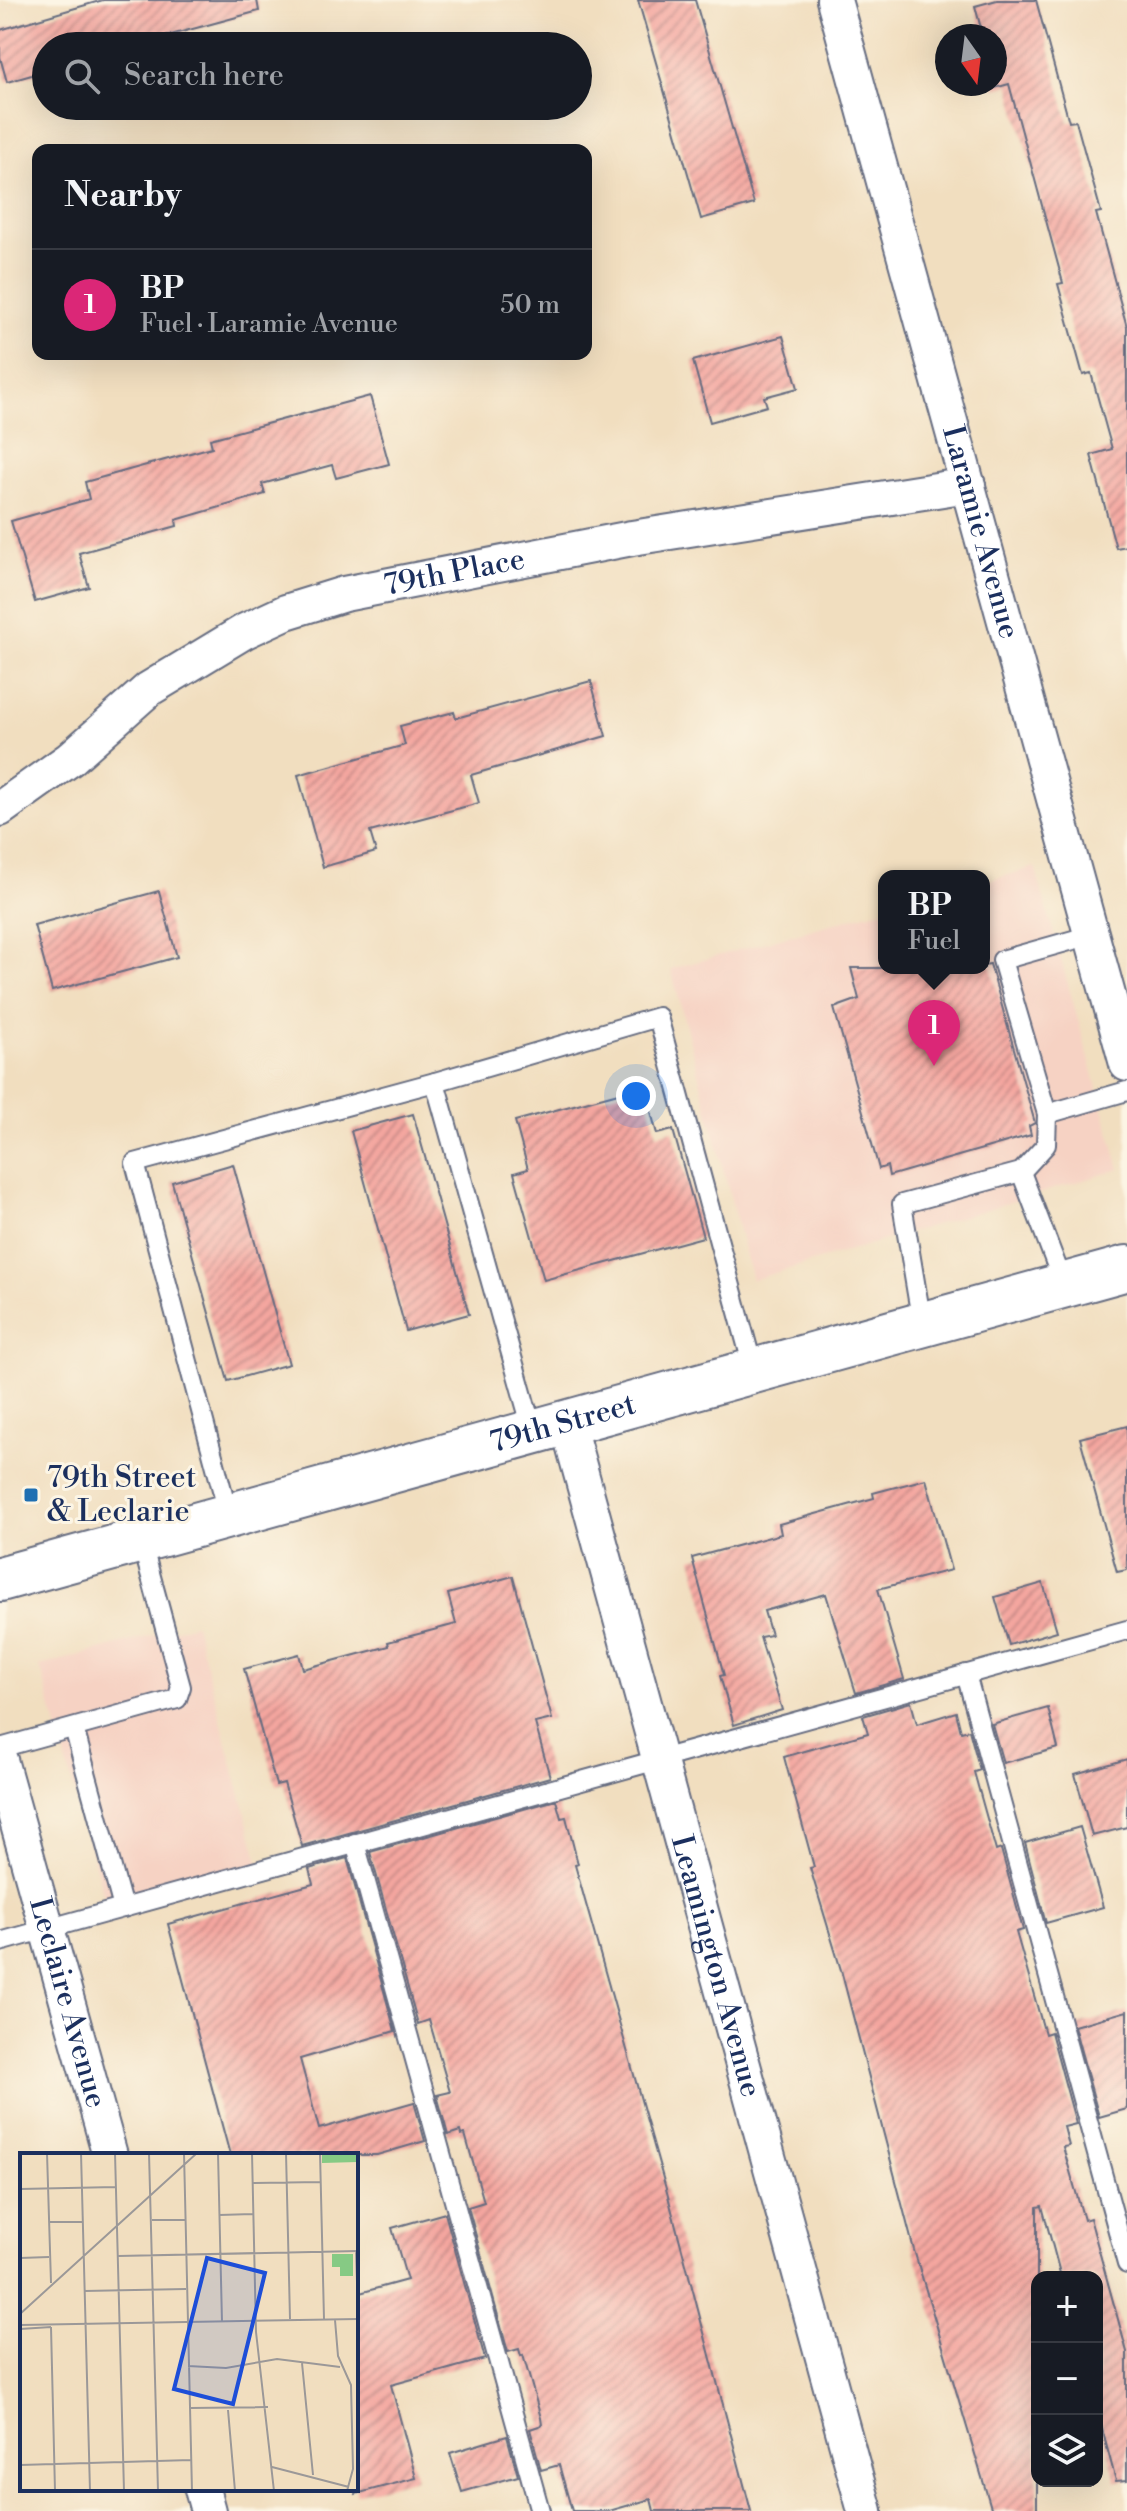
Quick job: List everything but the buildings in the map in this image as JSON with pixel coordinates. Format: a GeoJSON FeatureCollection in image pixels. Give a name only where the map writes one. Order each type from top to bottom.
{"type":"FeatureCollection","features":[{"type":"Feature","properties":{"kind":"main road","name":"79th Street"},"geometry":{"type":"LineString","coordinates":[[0,1579],[1127,1268]]}},
{"type":"Feature","properties":{"kind":"street","name":"Laramie Avenue"},"geometry":{"type":"LineString","coordinates":[[834,0],[1127,1064]]}},
{"type":"Feature","properties":{"kind":"street","name":"79th Place"},"geometry":{"type":"LineString","coordinates":[[0,809],[70,759],[149,689],[245,631],[286,612],[344,594],[632,538],[968,485]]}},
{"type":"Feature","properties":{"kind":"street","name":"Leamington Avenue"},"geometry":{"type":"LineString","coordinates":[[550,1427],[660,1759],[865,2511]]}},
{"type":"Feature","properties":{"kind":"street","name":"Leclaire Avenue"},"geometry":{"type":"LineString","coordinates":[[0,1760],[109,2153]]}},
{"type":"Feature","properties":{"kind":"street"},"geometry":{"type":"LineString","coordinates":[[203,2491],[208,2511]]}},
{"type":"Feature","properties":{"kind":"lane"},"geometry":{"type":"LineString","coordinates":[[922,1324],[902,1204],[1021,1172],[1046,1145],[1047,1114],[1002,960],[1091,935]]}},
{"type":"Feature","properties":{"kind":"lane"},"geometry":{"type":"LineString","coordinates":[[229,1516],[135,1163],[435,1082],[658,1017],[754,1371]]}},
{"type":"Feature","properties":{"kind":"lane"},"geometry":{"type":"LineString","coordinates":[[435,1082],[550,1427]]}},
{"type":"Feature","properties":{"kind":"lane"},"geometry":{"type":"LineString","coordinates":[[1047,1114],[1127,1091]]}},
{"type":"Feature","properties":{"kind":"lane"},"geometry":{"type":"LineString","coordinates":[[1021,1172],[1064,1285]]}},
{"type":"Feature","properties":{"kind":"lane"},"geometry":{"type":"LineString","coordinates":[[0,1748],[177,1699],[181,1687],[141,1540]]}},
{"type":"Feature","properties":{"kind":"lane"},"geometry":{"type":"LineString","coordinates":[[0,1942],[1127,1630]]}},
{"type":"Feature","properties":{"kind":"lane"},"geometry":{"type":"LineString","coordinates":[[966,1674],[1127,2264]]}},
{"type":"Feature","properties":{"kind":"lane"},"geometry":{"type":"LineString","coordinates":[[74,1728],[123,1908]]}},
{"type":"Feature","properties":{"kind":"lane"},"geometry":{"type":"LineString","coordinates":[[355,1843],[540,2511]]}},
{"type":"Feature","properties":{"kind":"shaded area"},"geometry":{"type":"Polygon","coordinates":[[[1035,867],[1120,1169],[752,1280],[671,969],[878,911],[878,974],[990,974],[990,880],[1035,867]]]}},
{"type":"Feature","properties":{"kind":"shaded area"},"geometry":{"type":"Polygon","coordinates":[[[195,1624],[261,1870],[108,1911],[40,1666],[195,1624]]]}},
{"type":"Feature","properties":{"kind":"place","name":"BP"},"geometry":{"type":"Point","coordinates":[934,1066]}},
{"type":"Feature","properties":{"kind":"place","name":"79th Street & Leclarie"},"geometry":{"type":"Point","coordinates":[31,1495]}}]}
